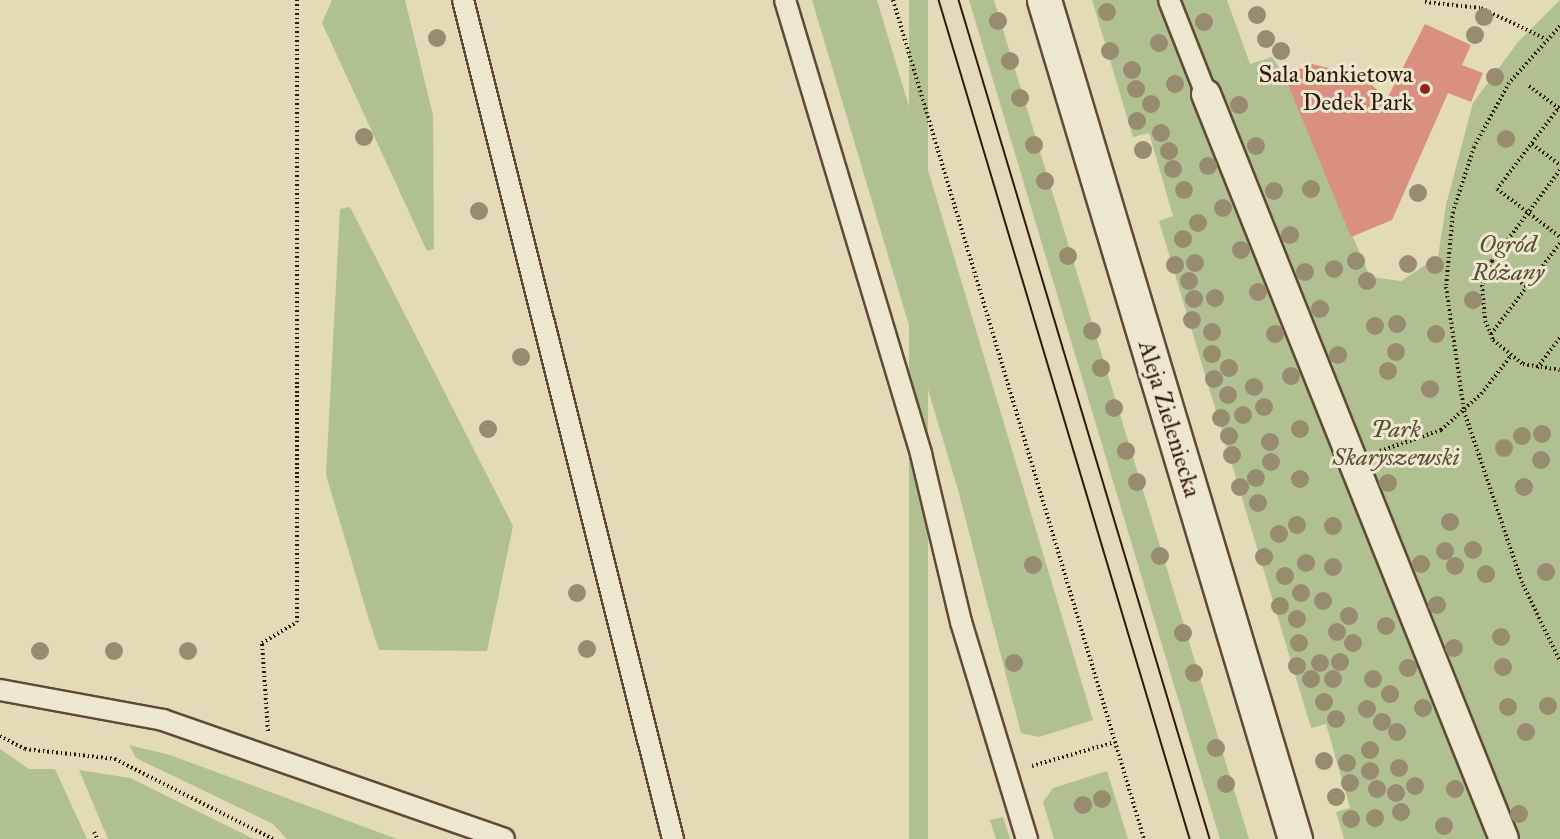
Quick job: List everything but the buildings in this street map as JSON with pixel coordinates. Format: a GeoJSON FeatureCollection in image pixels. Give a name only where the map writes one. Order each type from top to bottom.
{"type":"FeatureCollection","features":[{"type":"Feature","properties":{"kind":"street","name":"Aleja Zieleniecka"},"geometry":{"type":"LineString","coordinates":[[1044,0],[1295,839]]}},
{"type":"Feature","properties":{"kind":"street"},"geometry":{"type":"LineString","coordinates":[[1206,94],[1504,839]]}},
{"type":"Feature","properties":{"kind":"lane"},"geometry":{"type":"LineString","coordinates":[[463,0],[673,839]]}},
{"type":"Feature","properties":{"kind":"lane"},"geometry":{"type":"LineString","coordinates":[[785,0],[921,454],[961,622],[1027,839]]}},
{"type":"Feature","properties":{"kind":"lane"},"geometry":{"type":"LineString","coordinates":[[1169,0],[1206,94]]}},
{"type":"Feature","properties":{"kind":"lane"},"geometry":{"type":"LineString","coordinates":[[0,690],[164,720],[267,752],[504,839]]}},
{"type":"Feature","properties":{"kind":"path"},"geometry":{"type":"LineString","coordinates":[[267,752],[262,644],[297,622],[297,0]]}},
{"type":"Feature","properties":{"kind":"path"},"geometry":{"type":"LineString","coordinates":[[893,0],[1144,839]]}},
{"type":"Feature","properties":{"kind":"path"},"geometry":{"type":"LineString","coordinates":[[1425,2],[1482,8],[1546,39]]}},
{"type":"Feature","properties":{"kind":"path"},"geometry":{"type":"LineString","coordinates":[[1560,26],[1546,39],[1495,103],[1453,212],[1446,287],[1464,411],[1523,585],[1560,662]]}},
{"type":"Feature","properties":{"kind":"path"},"geometry":{"type":"LineString","coordinates":[[1529,86],[1559,108],[1497,189],[1560,237]]}},
{"type":"Feature","properties":{"kind":"path"},"geometry":{"type":"LineString","coordinates":[[1532,144],[1560,165]]}},
{"type":"Feature","properties":{"kind":"path"},"geometry":{"type":"LineString","coordinates":[[1560,170],[1492,261],[1482,285],[1490,335],[1510,357],[1538,368],[1560,370]]}},
{"type":"Feature","properties":{"kind":"path"},"geometry":{"type":"LineString","coordinates":[[1490,335],[1560,243]]}},
{"type":"Feature","properties":{"kind":"path"},"geometry":{"type":"LineString","coordinates":[[1492,261],[1527,287]]}},
{"type":"Feature","properties":{"kind":"path"},"geometry":{"type":"LineString","coordinates":[[1538,368],[1560,338]]}},
{"type":"Feature","properties":{"kind":"path"},"geometry":{"type":"LineString","coordinates":[[1351,461],[1441,430],[1464,411],[1510,357]]}},
{"type":"Feature","properties":{"kind":"path"},"geometry":{"type":"LineString","coordinates":[[0,736],[25,749],[115,759],[273,839]]}},
{"type":"Feature","properties":{"kind":"path"},"geometry":{"type":"LineString","coordinates":[[1044,763],[1115,742]]}},
{"type":"Feature","properties":{"kind":"path"},"geometry":{"type":"LineString","coordinates":[[94,832],[97,839]]}},
{"type":"Feature","properties":{"kind":"green space"},"geometry":{"type":"Polygon","coordinates":[[[332,0],[405,0],[433,115],[434,249],[427,251],[322,23],[332,0]]]}},
{"type":"Feature","properties":{"kind":"green space"},"geometry":{"type":"Polygon","coordinates":[[[812,0],[877,0],[1093,720],[1039,737],[1021,733],[958,490],[812,0]]]}},
{"type":"Feature","properties":{"kind":"green space"},"geometry":{"type":"Polygon","coordinates":[[[909,0],[928,0],[928,839],[909,839],[909,0]]]}},
{"type":"Feature","properties":{"kind":"green space"},"geometry":{"type":"Polygon","coordinates":[[[969,0],[994,0],[1249,839],[1220,839],[969,0]]]}},
{"type":"Feature","properties":{"kind":"green space","name":"Park Skaryszewski"},"geometry":{"type":"Polygon","coordinates":[[[1092,0],[1227,0],[1250,64],[1272,57],[1284,75],[1370,277],[1401,281],[1438,257],[1446,205],[1473,103],[1518,42],[1560,0],[1560,839],[1344,839],[1336,812],[1350,808],[1326,724],[1311,728],[1159,221],[1173,216],[1149,133],[1133,137],[1092,0]]]}},
{"type":"Feature","properties":{"kind":"green space"},"geometry":{"type":"Polygon","coordinates":[[[350,207],[513,526],[487,651],[379,650],[370,623],[326,475],[340,209],[350,207]]]}},
{"type":"Feature","properties":{"kind":"green space"},"geometry":{"type":"Polygon","coordinates":[[[129,745],[170,755],[397,839],[287,839],[273,824],[136,758],[129,745]]]}},
{"type":"Feature","properties":{"kind":"green space"},"geometry":{"type":"Polygon","coordinates":[[[0,749],[29,769],[55,769],[87,839],[0,839],[0,749]]]}},
{"type":"Feature","properties":{"kind":"green space"},"geometry":{"type":"Polygon","coordinates":[[[79,770],[130,778],[254,839],[108,839],[79,770]]]}},
{"type":"Feature","properties":{"kind":"green space"},"geometry":{"type":"Polygon","coordinates":[[[1107,771],[1128,839],[1054,839],[1043,802],[1053,788],[1107,771]]]}},
{"type":"Feature","properties":{"kind":"green space"},"geometry":{"type":"Polygon","coordinates":[[[1003,817],[1010,839],[996,839],[990,820],[1003,817]]]}},
{"type":"Feature","properties":{"kind":"tram line"},"geometry":{"type":"LineString","coordinates":[[939,0],[1190,839]]}},
{"type":"Feature","properties":{"kind":"tram line"},"geometry":{"type":"LineString","coordinates":[[959,0],[1210,839]]}},
{"type":"Feature","properties":{"kind":"place","name":"Sala bankietowa Dedek Park"},"geometry":{"type":"Point","coordinates":[1425,89]}},
{"type":"Feature","properties":{"kind":"park label","name":"Ogród Różany"},"geometry":{"type":"Point","coordinates":[1508,259]}}]}
